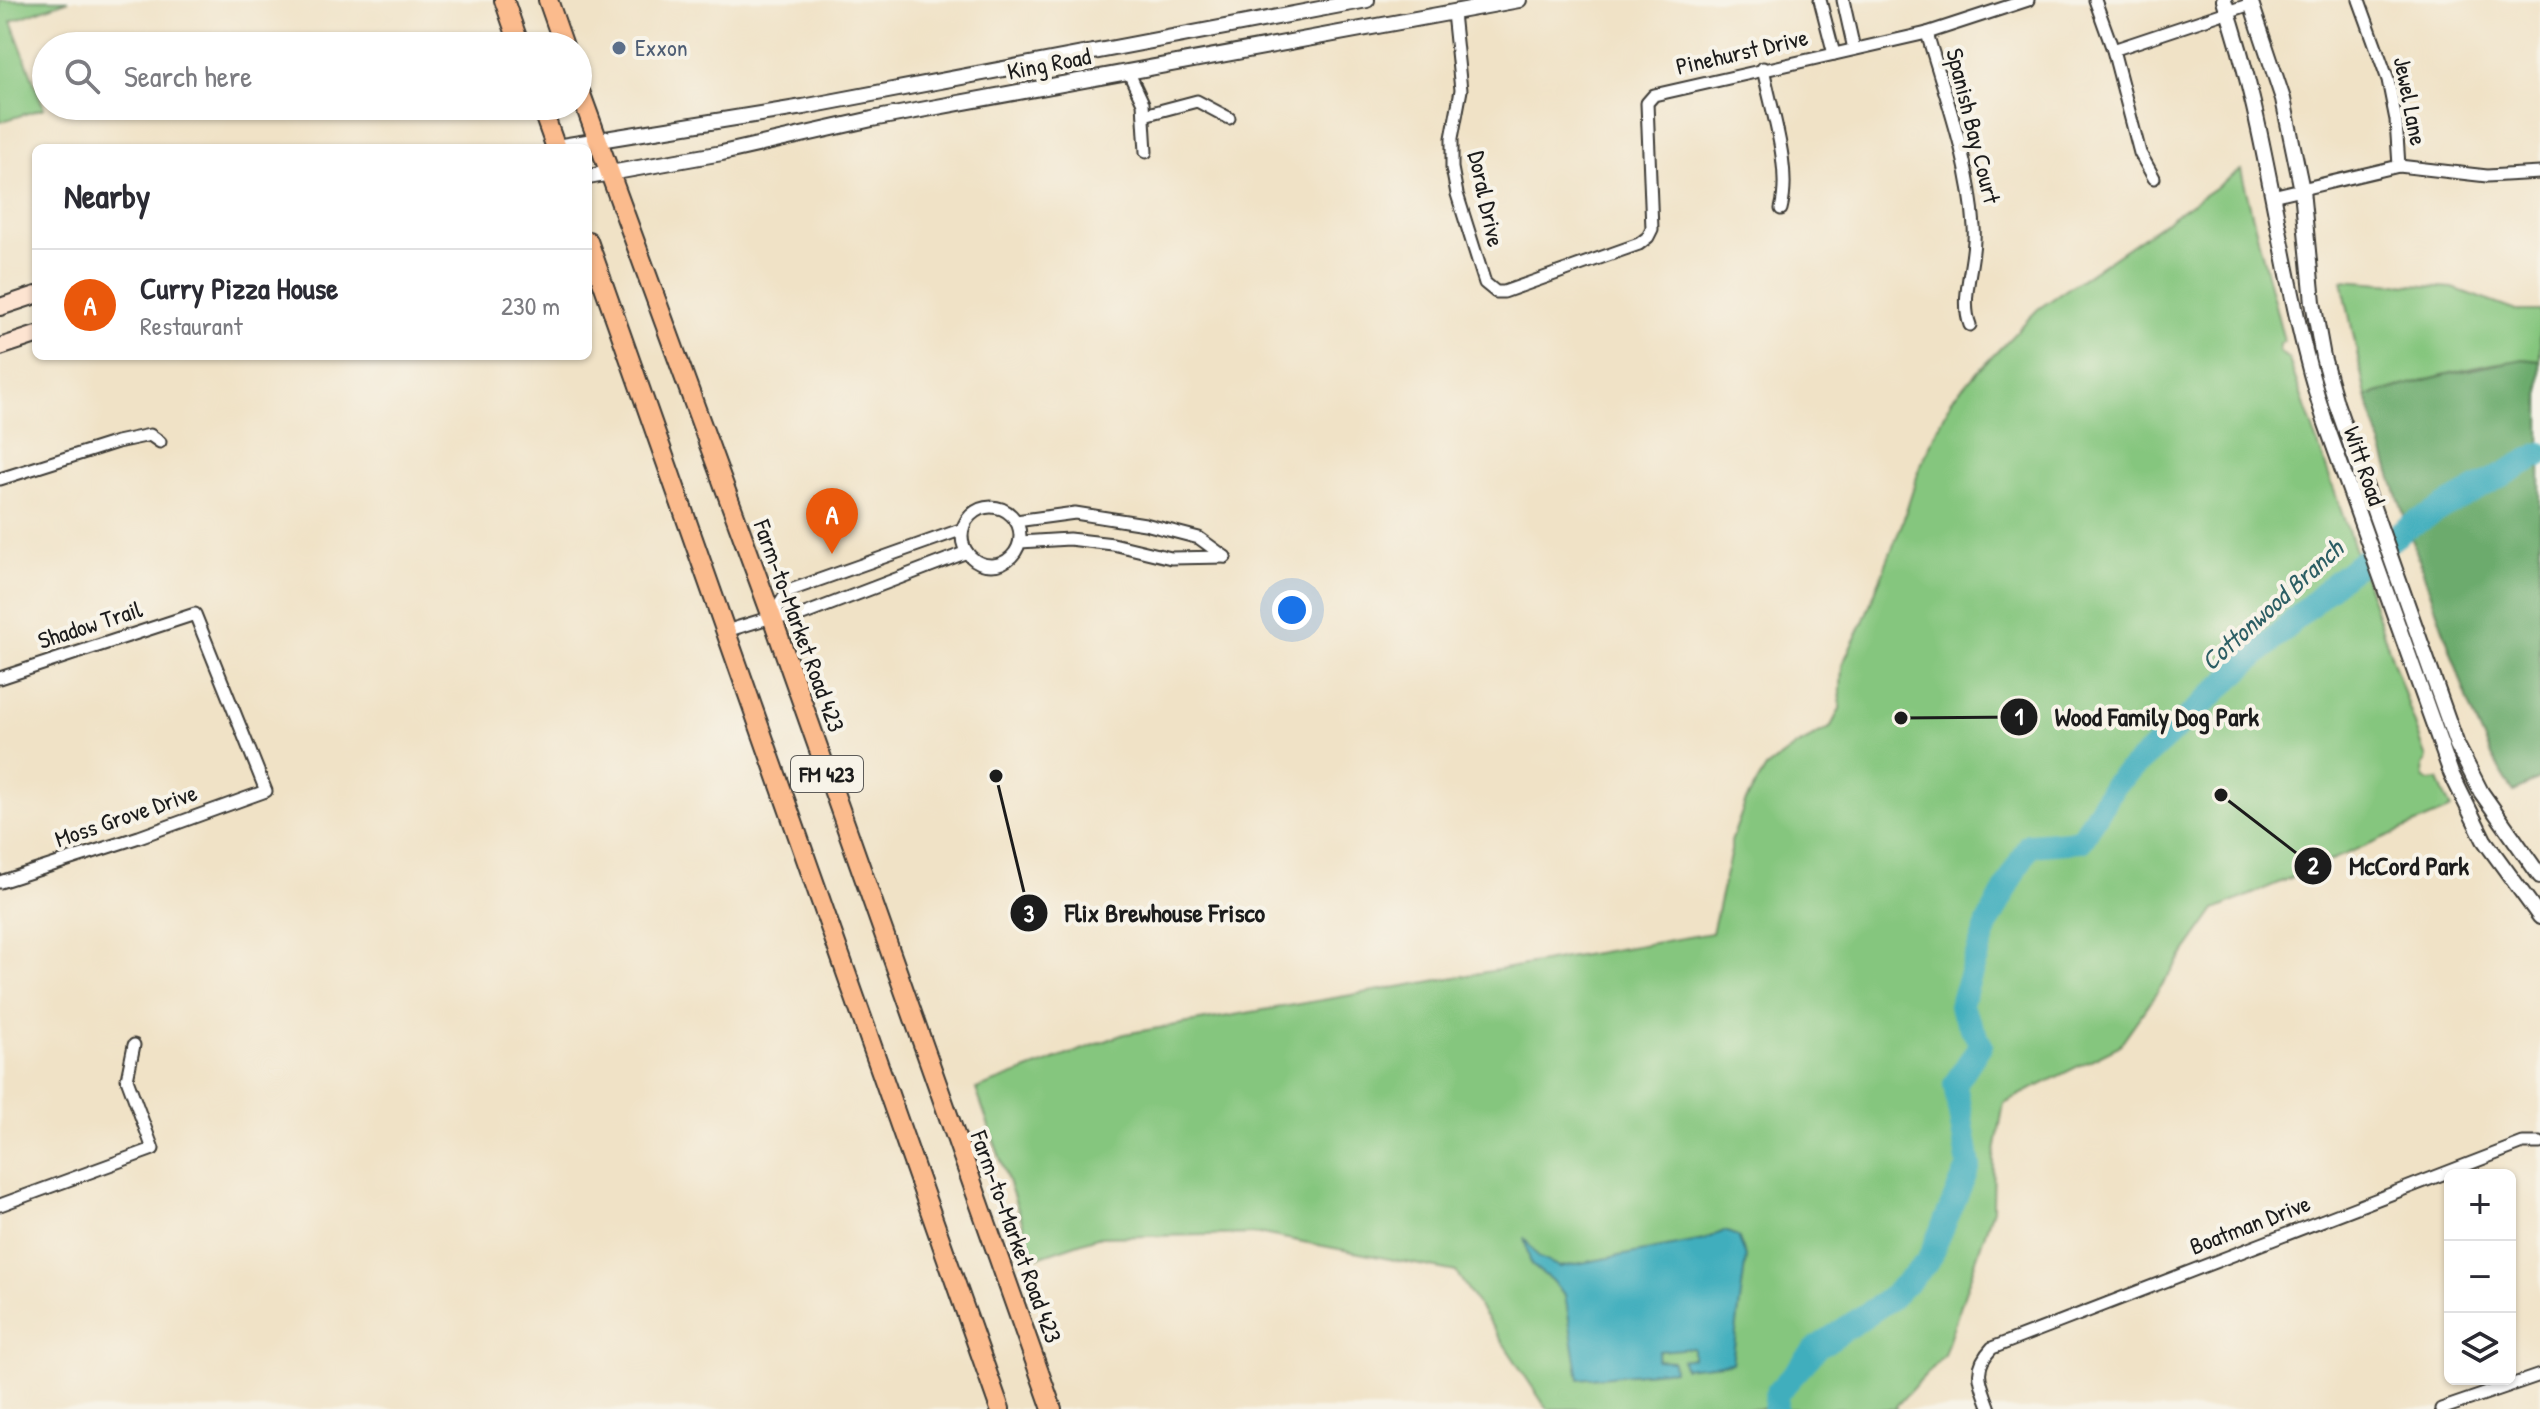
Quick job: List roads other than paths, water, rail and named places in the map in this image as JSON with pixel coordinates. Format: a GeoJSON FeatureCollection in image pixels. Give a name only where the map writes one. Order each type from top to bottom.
{"type":"FeatureCollection","features":[{"type":"Feature","properties":{"kind":"main road"},"geometry":{"type":"LineString","coordinates":[[504,0],[515,32]]}},
{"type":"Feature","properties":{"kind":"main road"},"geometry":{"type":"LineString","coordinates":[[548,0],[559,32]]}},
{"type":"Feature","properties":{"kind":"main road"},"geometry":{"type":"LineString","coordinates":[[545,120],[553,144]]}},
{"type":"Feature","properties":{"kind":"main road","name":"Farm-to-Market Road 423"},"geometry":{"type":"LineString","coordinates":[[590,120],[772,617],[1052,1409]]}},
{"type":"Feature","properties":{"kind":"main road","name":"FM 423"},"geometry":{"type":"LineString","coordinates":[[592,252],[1000,1409]]}},
{"type":"Feature","properties":{"kind":"main road"},"geometry":{"type":"LineString","coordinates":[[0,307],[32,296]]}},
{"type":"Feature","properties":{"kind":"main road"},"geometry":{"type":"LineString","coordinates":[[0,347],[32,336]]}},
{"type":"Feature","properties":{"kind":"street","name":"King Road"},"geometry":{"type":"LineString","coordinates":[[579,144],[803,107],[1367,0]]}},
{"type":"Feature","properties":{"kind":"street","name":"King Road"},"geometry":{"type":"LineString","coordinates":[[592,176],[722,153],[872,119],[1452,6],[1519,0]]}},
{"type":"Feature","properties":{"kind":"street"},"geometry":{"type":"LineString","coordinates":[[1820,0],[1834,54]]}},
{"type":"Feature","properties":{"kind":"street"},"geometry":{"type":"LineString","coordinates":[[1843,0],[1854,49]]}},
{"type":"Feature","properties":{"kind":"street","name":"Pinehurst Drive"},"geometry":{"type":"LineString","coordinates":[[1648,237],[1652,229],[1647,103],[1651,97],[1763,68],[1927,33],[2028,0]]}},
{"type":"Feature","properties":{"kind":"street"},"geometry":{"type":"LineString","coordinates":[[2095,0],[2113,50],[2140,153],[2154,178]]}},
{"type":"Feature","properties":{"kind":"street","name":"Jewel Lane"},"geometry":{"type":"LineString","coordinates":[[2359,0],[2388,80],[2396,120],[2399,166]]}},
{"type":"Feature","properties":{"kind":"street"},"geometry":{"type":"LineString","coordinates":[[2113,50],[2226,6],[2251,2]]}},
{"type":"Feature","properties":{"kind":"street","name":"Witt Road"},"geometry":{"type":"LineString","coordinates":[[2251,2],[2283,99],[2302,190],[2313,302],[2323,357],[2413,647],[2463,801],[2484,840],[2540,917]]}},
{"type":"Feature","properties":{"kind":"street","name":"Doral Drive"},"geometry":{"type":"LineString","coordinates":[[1452,6],[1461,90],[1452,138],[1452,168],[1485,283],[1496,292],[1504,292],[1639,244],[1648,237]]}},
{"type":"Feature","properties":{"kind":"street","name":"Witt Road"},"geometry":{"type":"LineString","coordinates":[[2226,6],[2245,72],[2307,363],[2413,647],[2457,745],[2481,792],[2540,876]]}},
{"type":"Feature","properties":{"kind":"street","name":"Spanish Bay Court"},"geometry":{"type":"LineString","coordinates":[[1927,33],[1969,188],[1975,229],[1965,312],[1970,325]]}},
{"type":"Feature","properties":{"kind":"street"},"geometry":{"type":"LineString","coordinates":[[1123,45],[1128,71],[1143,103],[1146,152]]}},
{"type":"Feature","properties":{"kind":"street"},"geometry":{"type":"LineString","coordinates":[[1763,68],[1784,173],[1786,191],[1781,209]]}},
{"type":"Feature","properties":{"kind":"street"},"geometry":{"type":"LineString","coordinates":[[1144,115],[1197,101],[1229,118]]}},
{"type":"Feature","properties":{"kind":"street"},"geometry":{"type":"LineString","coordinates":[[803,107],[809,134]]}},
{"type":"Feature","properties":{"kind":"street"},"geometry":{"type":"LineString","coordinates":[[2272,196],[2399,166],[2487,176],[2540,173]]}},
{"type":"Feature","properties":{"kind":"street"},"geometry":{"type":"LineString","coordinates":[[0,479],[117,442],[150,435],[160,442]]}},
{"type":"Feature","properties":{"kind":"street"},"geometry":{"type":"LineString","coordinates":[[990,507],[1009,513],[1016,521],[1020,542],[1010,559],[1001,564],[982,564],[967,552],[963,544],[963,529],[973,514],[990,507]]}},
{"type":"Feature","properties":{"kind":"street"},"geometry":{"type":"LineString","coordinates":[[1016,521],[1075,513],[1145,524],[1199,538],[1225,557],[1171,558],[1113,544],[1069,539],[1020,542]]}},
{"type":"Feature","properties":{"kind":"street"},"geometry":{"type":"LineString","coordinates":[[772,617],[788,591],[963,529]]}},
{"type":"Feature","properties":{"kind":"street"},"geometry":{"type":"LineString","coordinates":[[726,631],[772,617],[797,617],[967,552]]}},
{"type":"Feature","properties":{"kind":"street","name":"Shadow Trail"},"geometry":{"type":"LineString","coordinates":[[0,678],[195,614],[266,791]]}},
{"type":"Feature","properties":{"kind":"street","name":"Moss Grove Drive"},"geometry":{"type":"LineString","coordinates":[[0,882],[139,837],[266,791]]}},
{"type":"Feature","properties":{"kind":"street"},"geometry":{"type":"LineString","coordinates":[[0,1205],[153,1149],[127,1079],[134,1045]]}},
{"type":"Feature","properties":{"kind":"street","name":"Boatman Drive"},"geometry":{"type":"LineString","coordinates":[[1990,1409],[1978,1374],[1981,1359],[1992,1348],[2523,1143],[2540,1143]]}},
{"type":"Feature","properties":{"kind":"street"},"geometry":{"type":"LineString","coordinates":[[2441,1409],[2540,1375]]}},
{"type":"Feature","properties":{"kind":"water"},"geometry":{"type":"Polygon","coordinates":[[[1724,1231],[1738,1236],[1746,1257],[1732,1363],[1684,1368],[1682,1360],[1693,1358],[1693,1348],[1659,1351],[1657,1360],[1673,1361],[1674,1370],[1579,1379],[1565,1295],[1531,1265],[1524,1238],[1539,1258],[1560,1267],[1704,1240],[1724,1231]]]}},
{"type":"Feature","properties":{"kind":"waterway","name":"Cottonwood Branch"},"geometry":{"type":"LineString","coordinates":[[1775,1409],[1777,1393],[1818,1347],[1891,1298],[1928,1261],[1969,1166],[1955,1084],[1981,1044],[1960,1006],[1988,923],[2029,845],[2081,841],[2114,785],[2338,580],[2408,527],[2540,454]]}},
{"type":"Feature","properties":{"kind":"place","name":"Exxon"},"geometry":{"type":"Point","coordinates":[619,48]}},
{"type":"Feature","properties":{"kind":"place","name":"Curry Pizza House"},"geometry":{"type":"Point","coordinates":[832,554]}},
{"type":"Feature","properties":{"kind":"place","name":"Wood Family Dog Park"},"geometry":{"type":"Point","coordinates":[1901,718]}},
{"type":"Feature","properties":{"kind":"place","name":"Flix Brewhouse Frisco"},"geometry":{"type":"Point","coordinates":[996,776]}},
{"type":"Feature","properties":{"kind":"place","name":"McCord Park"},"geometry":{"type":"Point","coordinates":[2221,795]}}]}
